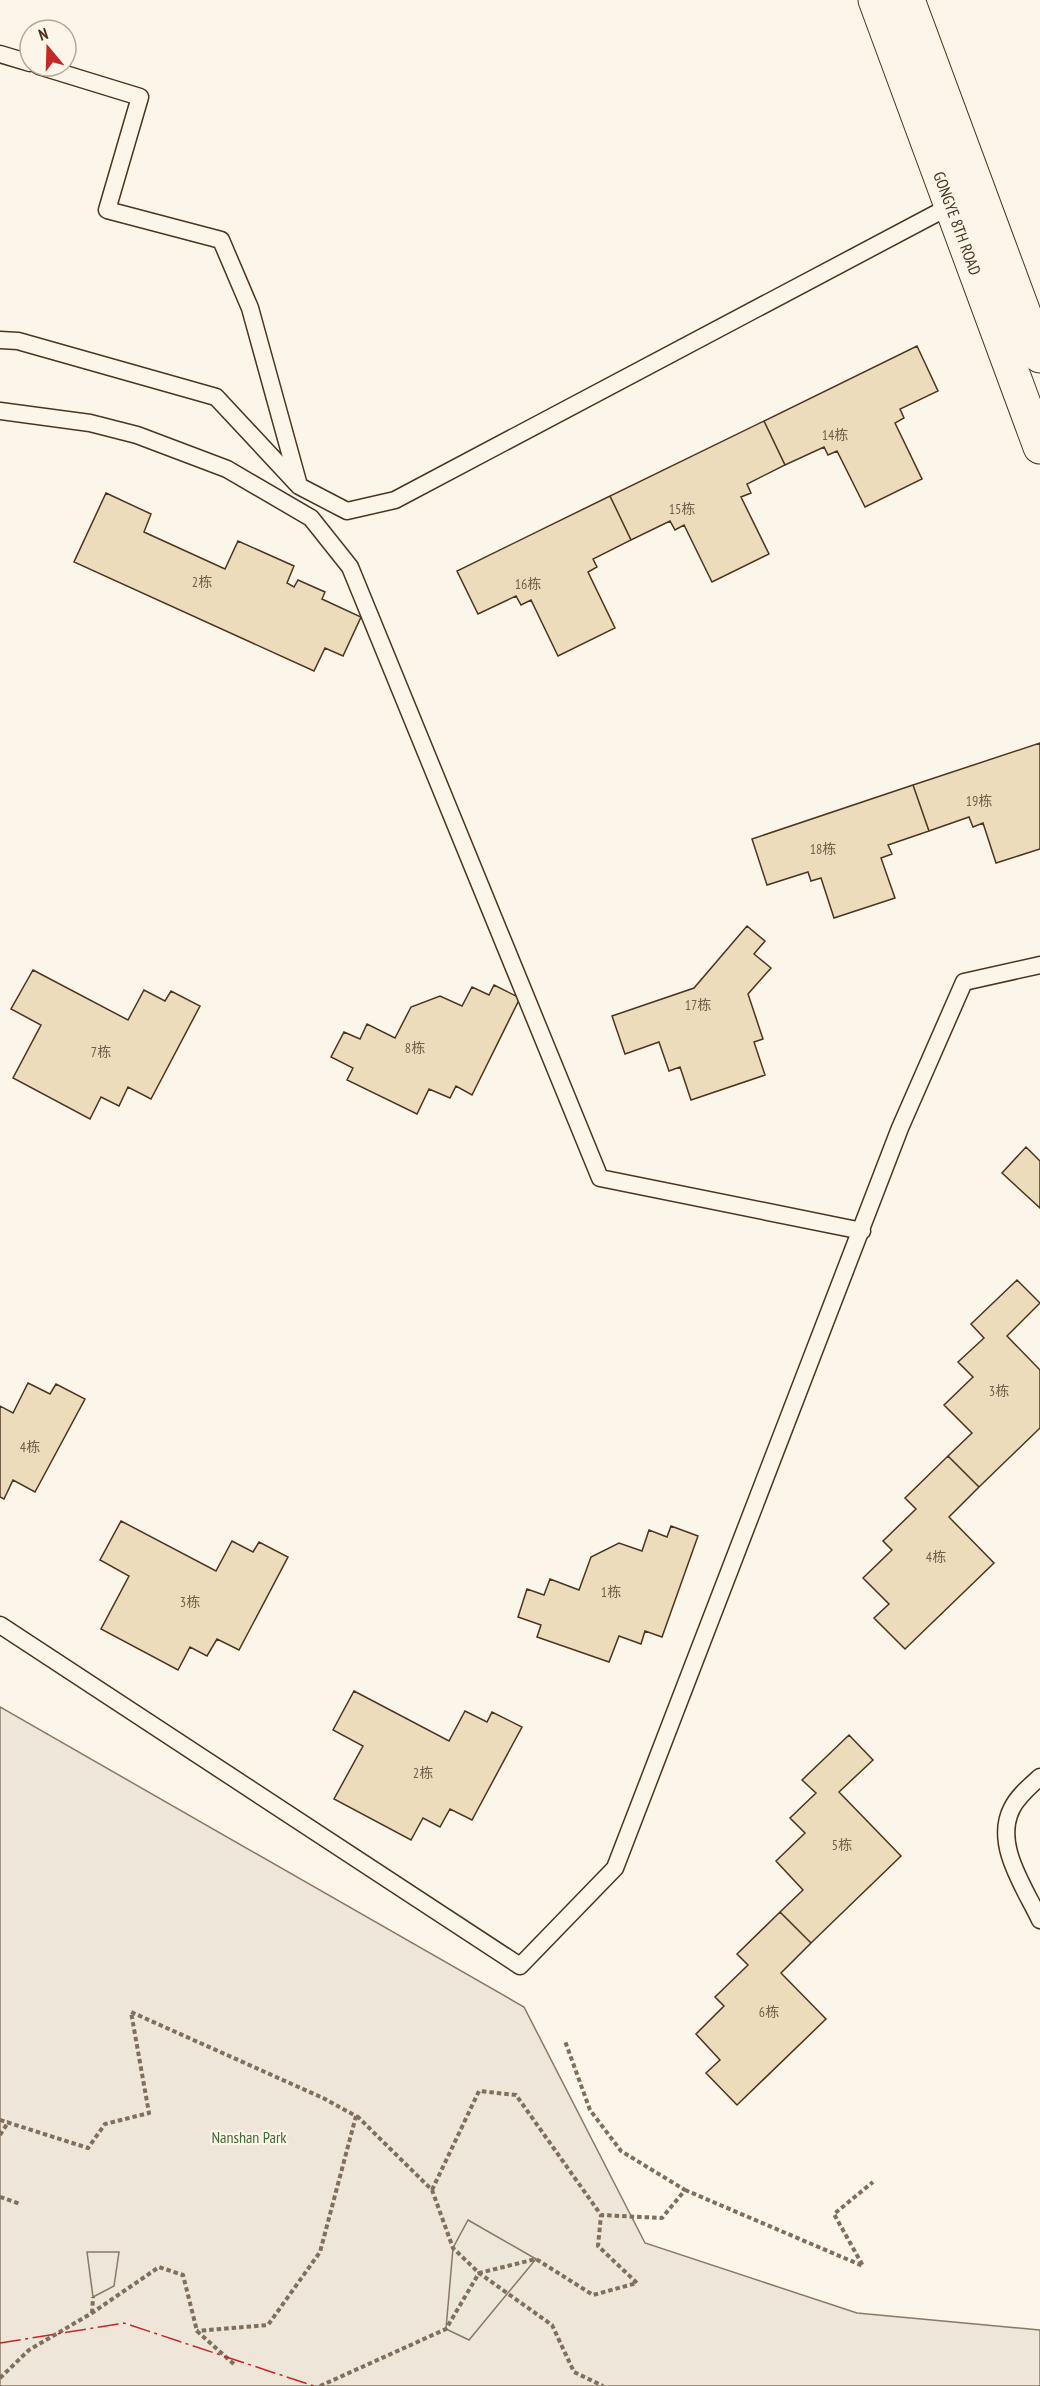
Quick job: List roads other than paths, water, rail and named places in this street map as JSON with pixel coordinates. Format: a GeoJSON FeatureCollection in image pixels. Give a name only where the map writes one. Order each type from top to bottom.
{"type":"FeatureCollection","features":[{"type":"Feature","properties":{"kind":"street","name":"GONGYE 8TH ROAD"},"geometry":{"type":"LineString","coordinates":[[875,0],[1040,356]]}},
{"type":"Feature","properties":{"kind":"street","name":"GONGYE 8TH ROAD"},"geometry":{"type":"LineString","coordinates":[[908,0],[1040,447]]}},
{"type":"Feature","properties":{"kind":"lane"},"geometry":{"type":"LineString","coordinates":[[0,54],[18,59]]}},
{"type":"Feature","properties":{"kind":"lane"},"geometry":{"type":"LineString","coordinates":[[78,78],[140,97],[107,210],[221,240],[250,308],[299,486]]}},
{"type":"Feature","properties":{"kind":"lane"},"geometry":{"type":"LineString","coordinates":[[0,340],[18,341],[216,397],[299,486],[348,511],[395,500],[965,198]]}},
{"type":"Feature","properties":{"kind":"lane"},"geometry":{"type":"LineString","coordinates":[[0,411],[81,421],[137,435],[227,469],[311,518],[350,567],[600,1178],[862,1232]]}},
{"type":"Feature","properties":{"kind":"lane"},"geometry":{"type":"LineString","coordinates":[[0,1624],[520,1966],[615,1868],[862,1232],[900,1128],[964,982],[1040,964]]}},
{"type":"Feature","properties":{"kind":"lane"},"geometry":{"type":"LineString","coordinates":[[1040,1777],[1012,1808],[1006,1827],[1007,1848],[1040,1920]]}},
{"type":"Feature","properties":{"kind":"park label","name":"Nanshan Park"},"geometry":{"type":"Point","coordinates":[249,2137]}}]}
